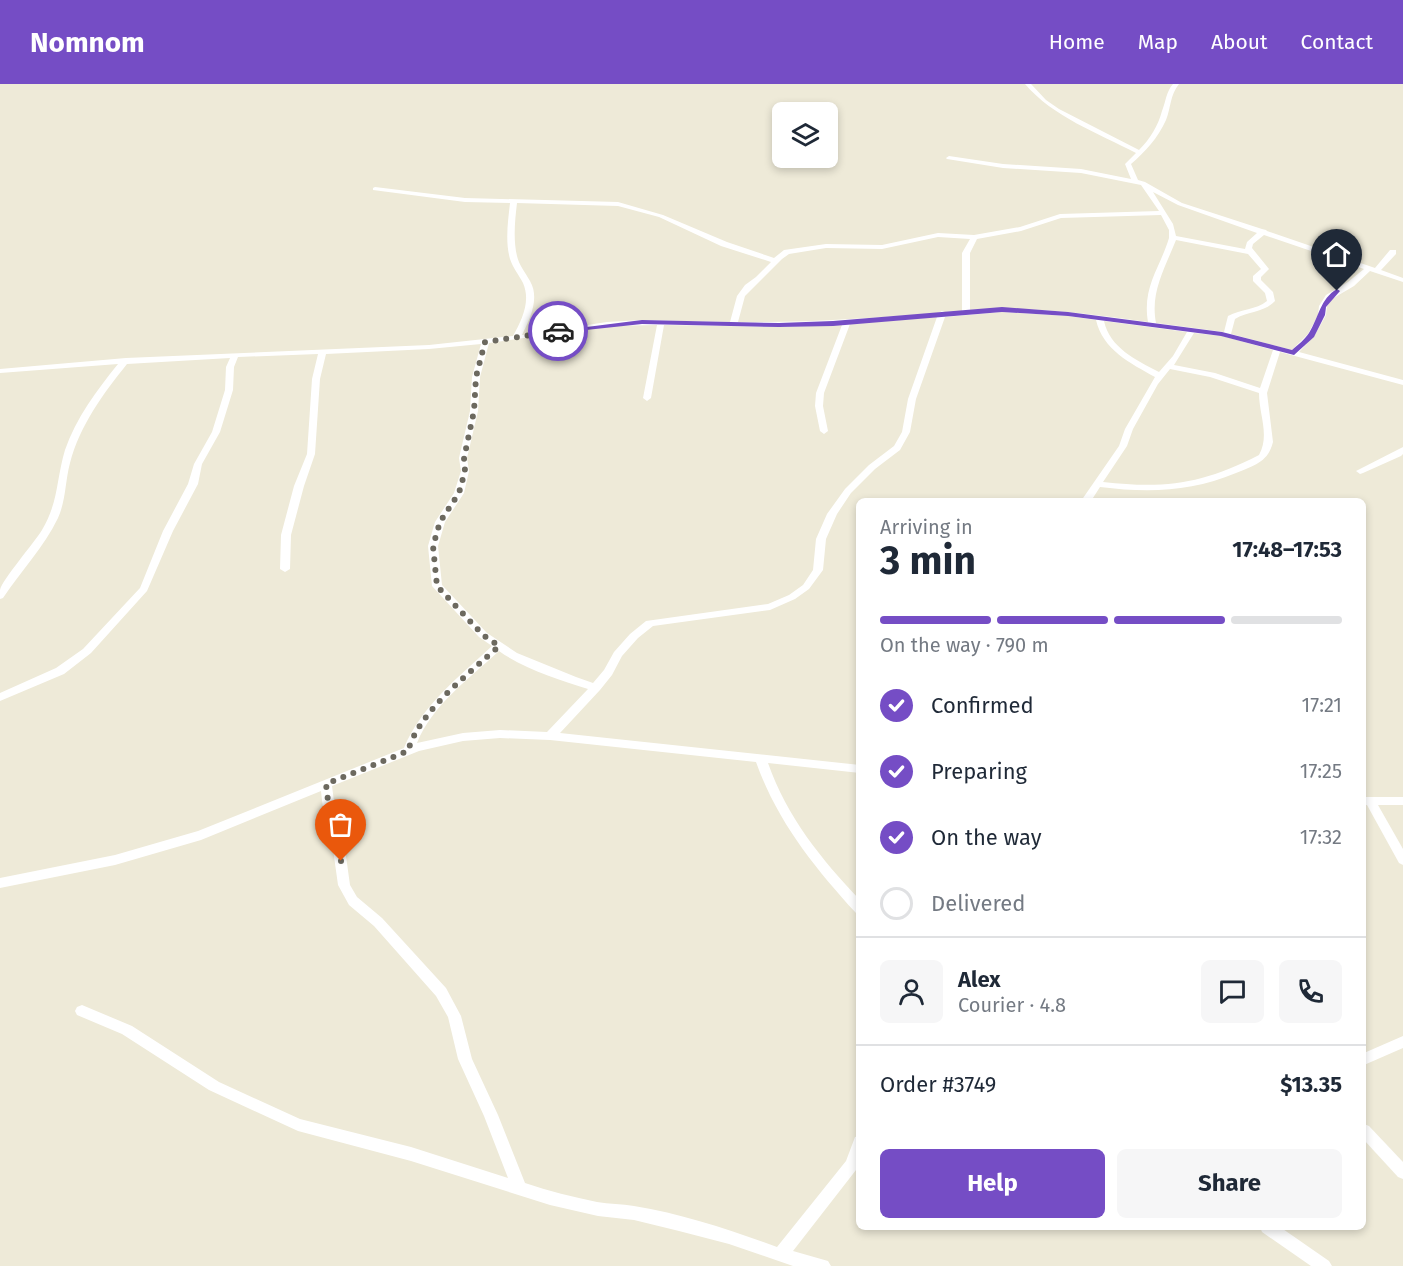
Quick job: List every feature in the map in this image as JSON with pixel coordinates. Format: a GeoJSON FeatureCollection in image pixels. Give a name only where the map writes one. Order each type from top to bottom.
{"type":"FeatureCollection","features":[{"type":"Feature","properties":{"kind":"street"},"geometry":{"type":"LineString","coordinates":[[1028,84],[1044,102],[1057,110],[1141,153]]}},
{"type":"Feature","properties":{"kind":"street"},"geometry":{"type":"LineString","coordinates":[[1135,181],[1128,164],[1141,153],[1158,131],[1169,104],[1170,91],[1176,84]]}},
{"type":"Feature","properties":{"kind":"street"},"geometry":{"type":"LineString","coordinates":[[949,158],[1011,167],[1081,171],[1135,181],[1145,184],[1180,204],[1403,279]]}},
{"type":"Feature","properties":{"kind":"street"},"geometry":{"type":"LineString","coordinates":[[1145,184],[1172,228],[1173,237],[1160,264],[1152,289],[1150,305],[1153,326]]}},
{"type":"Feature","properties":{"kind":"street"},"geometry":{"type":"LineString","coordinates":[[375,189],[465,201],[618,204],[661,216],[724,244],[775,261]]}},
{"type":"Feature","properties":{"kind":"street"},"geometry":{"type":"LineString","coordinates":[[514,201],[513,255],[517,271],[527,284],[530,294],[526,319],[516,338]]}},
{"type":"Feature","properties":{"kind":"street"},"geometry":{"type":"LineString","coordinates":[[734,323],[741,296],[787,252],[826,246],[882,247],[938,235],[974,237],[1021,229],[1074,214],[1114,216],[1161,213]]}},
{"type":"Feature","properties":{"kind":"street"},"geometry":{"type":"LineString","coordinates":[[1249,252],[1249,243],[1264,231]]}},
{"type":"Feature","properties":{"kind":"street"},"geometry":{"type":"LineString","coordinates":[[966,311],[966,253],[974,237]]}},
{"type":"Feature","properties":{"kind":"street"},"geometry":{"type":"LineString","coordinates":[[1173,237],[1249,252],[1264,265],[1265,269],[1257,276],[1257,281],[1269,292],[1271,301],[1260,309],[1240,311],[1231,318],[1227,335]]}},
{"type":"Feature","properties":{"kind":"street"},"geometry":{"type":"LineString","coordinates":[[1294,353],[1311,335],[1329,297],[1373,269],[1393,252]]}},
{"type":"Feature","properties":{"kind":"street"},"geometry":{"type":"LineString","coordinates":[[0,371],[126,360],[429,347],[516,338],[607,324],[661,322],[779,325],[847,322],[966,311],[1041,311],[1227,335],[1401,383],[1403,394]]}},
{"type":"Feature","properties":{"kind":"street"},"geometry":{"type":"LineString","coordinates":[[550,736],[596,687],[634,636],[650,623],[771,607],[806,587],[818,570],[821,539],[832,514],[848,491],[872,467],[897,448],[906,432],[912,399],[942,313]]}},
{"type":"Feature","properties":{"kind":"street"},"geometry":{"type":"LineString","coordinates":[[1100,319],[1101,330],[1111,344],[1133,361],[1160,376]]}},
{"type":"Feature","properties":{"kind":"street"},"geometry":{"type":"LineString","coordinates":[[647,398],[661,322]]}},
{"type":"Feature","properties":{"kind":"street"},"geometry":{"type":"LineString","coordinates":[[824,431],[819,406],[820,393],[847,322]]}},
{"type":"Feature","properties":{"kind":"street"},"geometry":{"type":"LineString","coordinates":[[1088,498],[1123,446],[1129,429],[1154,383],[1192,330]]}},
{"type":"Feature","properties":{"kind":"street"},"geometry":{"type":"LineString","coordinates":[[485,342],[476,377],[474,411],[464,458],[465,471],[459,493],[440,522],[433,546],[437,586],[483,635],[499,646],[521,659],[596,687]]}},
{"type":"Feature","properties":{"kind":"street"},"geometry":{"type":"LineString","coordinates":[[1097,484],[1164,490],[1216,479],[1262,457],[1269,437],[1263,392],[1278,348]]}},
{"type":"Feature","properties":{"kind":"street"},"geometry":{"type":"LineString","coordinates":[[285,569],[286,535],[299,486],[311,454],[316,379],[323,351]]}},
{"type":"Feature","properties":{"kind":"street"},"geometry":{"type":"LineString","coordinates":[[0,697],[60,671],[78,658],[132,605],[144,589],[168,531],[193,484],[198,464],[216,432],[229,390],[230,367],[236,354]]}},
{"type":"Feature","properties":{"kind":"street"},"geometry":{"type":"LineString","coordinates":[[0,596],[30,557],[59,505],[65,464],[71,446],[98,394],[126,360]]}},
{"type":"Feature","properties":{"kind":"street"},"geometry":{"type":"LineString","coordinates":[[1168,366],[1212,375],[1263,392]]}},
{"type":"Feature","properties":{"kind":"street"},"geometry":{"type":"LineString","coordinates":[[1360,471],[1403,450]]}},
{"type":"Feature","properties":{"kind":"street"},"geometry":{"type":"LineString","coordinates":[[408,751],[417,729],[428,713],[499,646]]}},
{"type":"Feature","properties":{"kind":"street"},"geometry":{"type":"LineString","coordinates":[[0,884],[114,860],[201,835],[408,751],[463,737],[500,734],[550,736],[856,769]]}},
{"type":"Feature","properties":{"kind":"street"},"geometry":{"type":"LineString","coordinates":[[761,759],[784,814],[808,849],[856,904]]}},
{"type":"Feature","properties":{"kind":"street"},"geometry":{"type":"LineString","coordinates":[[326,784],[344,885],[353,901],[378,922],[441,992],[454,1016],[465,1059],[491,1115],[520,1189]]}},
{"type":"Feature","properties":{"kind":"street"},"geometry":{"type":"LineString","coordinates":[[1367,801],[1403,801]]}},
{"type":"Feature","properties":{"kind":"street"},"geometry":{"type":"LineString","coordinates":[[1367,801],[1403,860]]}},
{"type":"Feature","properties":{"kind":"street"},"geometry":{"type":"LineString","coordinates":[[82,1011],[127,1030],[214,1086],[298,1125],[411,1155],[520,1189],[598,1209],[634,1213],[679,1224],[729,1237],[805,1264],[823,1266]]}},
{"type":"Feature","properties":{"kind":"street"},"geometry":{"type":"LineString","coordinates":[[1366,1058],[1403,1042]]}},
{"type":"Feature","properties":{"kind":"street"},"geometry":{"type":"LineString","coordinates":[[1366,1133],[1403,1172]]}},
{"type":"Feature","properties":{"kind":"street"},"geometry":{"type":"LineString","coordinates":[[780,1255],[851,1165],[856,1152]]}},
{"type":"Feature","properties":{"kind":"street"},"geometry":{"type":"LineString","coordinates":[[1271,1230],[1324,1266]]}},
{"type":"Feature","properties":{"kind":"way so far"},"geometry":{"type":"LineString","coordinates":[[341,861],[329,809],[326,784],[408,751],[411,740],[428,713],[499,646],[483,635],[437,586],[437,564],[433,546],[440,522],[459,493],[465,471],[465,445],[474,411],[476,377],[485,342],[558,331]]}},
{"type":"Feature","properties":{"kind":"route"},"geometry":{"type":"LineString","coordinates":[[558,331],[642,322],[779,325],[833,323],[984,309],[1041,311],[1222,334],[1294,353],[1311,335],[1322,315],[1323,306],[1337,291]]}}]}
